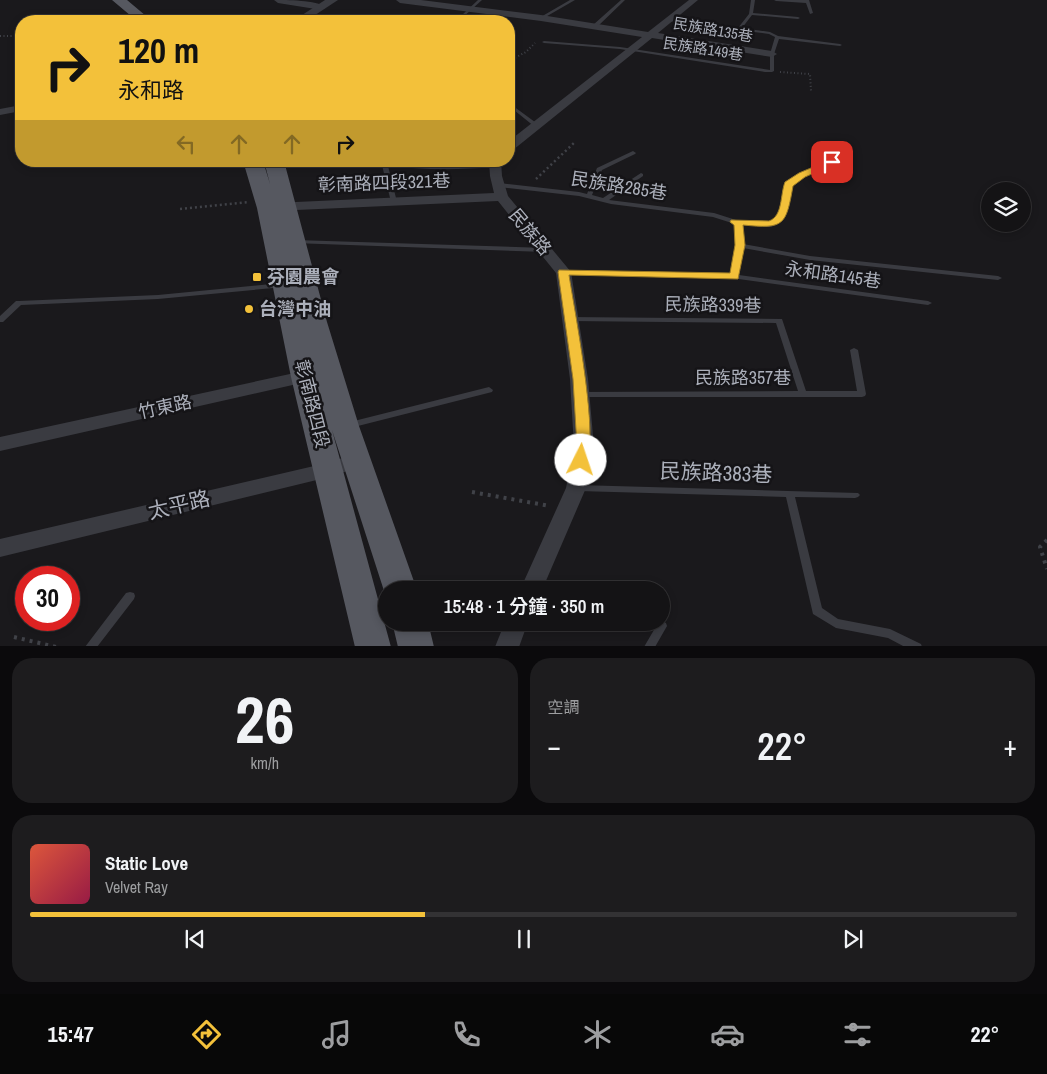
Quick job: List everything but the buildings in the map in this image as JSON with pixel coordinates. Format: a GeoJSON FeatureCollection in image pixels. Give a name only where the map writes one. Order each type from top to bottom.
{"type":"FeatureCollection","features":[{"type":"Feature","properties":{"kind":"main road"},"geometry":{"type":"LineString","coordinates":[[104,0],[121,15]]}},
{"type":"Feature","properties":{"kind":"main road"},"geometry":{"type":"LineString","coordinates":[[119,0],[138,15]]}},
{"type":"Feature","properties":{"kind":"main road","name":"彰南路四段"},"geometry":{"type":"LineString","coordinates":[[256,167],[272,205],[294,242],[294,283],[304,377],[373,646]]}},
{"type":"Feature","properties":{"kind":"main road","name":"彰南路四段"},"geometry":{"type":"LineString","coordinates":[[274,167],[272,205],[294,283],[331,372],[346,426],[397,581]]}},
{"type":"Feature","properties":{"kind":"main road"},"geometry":{"type":"LineString","coordinates":[[412,631],[416,646]]}},
{"type":"Feature","properties":{"kind":"street"},"geometry":{"type":"LineString","coordinates":[[278,0],[322,7]]}},
{"type":"Feature","properties":{"kind":"street"},"geometry":{"type":"LineString","coordinates":[[309,15],[333,0]]}},
{"type":"Feature","properties":{"kind":"street","name":"民族路135巷"},"geometry":{"type":"LineString","coordinates":[[406,0],[515,15]]}},
{"type":"Feature","properties":{"kind":"street"},"geometry":{"type":"LineString","coordinates":[[515,140],[537,126],[694,0]]}},
{"type":"Feature","properties":{"kind":"street","name":"民族路135巷"},"geometry":{"type":"LineString","coordinates":[[515,15],[772,54]]}},
{"type":"Feature","properties":{"kind":"street"},"geometry":{"type":"LineString","coordinates":[[0,112],[15,109]]}},
{"type":"Feature","properties":{"kind":"street"},"geometry":{"type":"LineString","coordinates":[[496,167],[500,191]]}},
{"type":"Feature","properties":{"kind":"street","name":"彰南路四段321巷"},"geometry":{"type":"LineString","coordinates":[[272,205],[394,202],[500,191]]}},
{"type":"Feature","properties":{"kind":"street","name":"民族路"},"geometry":{"type":"LineString","coordinates":[[500,191],[563,272],[580,394],[584,447],[576,488],[536,581]]}},
{"type":"Feature","properties":{"kind":"street","name":"竹東路"},"geometry":{"type":"LineString","coordinates":[[0,444],[331,372]]}},
{"type":"Feature","properties":{"kind":"street","name":"太平路"},"geometry":{"type":"LineString","coordinates":[[0,548],[329,470],[358,460]]}},
{"type":"Feature","properties":{"kind":"street"},"geometry":{"type":"LineString","coordinates":[[507,646],[513,631]]}},
{"type":"Feature","properties":{"kind":"lane"},"geometry":{"type":"LineString","coordinates":[[465,15],[480,0]]}},
{"type":"Feature","properties":{"kind":"lane"},"geometry":{"type":"LineString","coordinates":[[541,18],[573,0]]}},
{"type":"Feature","properties":{"kind":"lane"},"geometry":{"type":"LineString","coordinates":[[595,26],[623,0]]}},
{"type":"Feature","properties":{"kind":"lane"},"geometry":{"type":"LineString","coordinates":[[740,29],[752,14],[752,0]]}},
{"type":"Feature","properties":{"kind":"lane"},"geometry":{"type":"LineString","coordinates":[[776,0],[807,1],[811,13]]}},
{"type":"Feature","properties":{"kind":"lane"},"geometry":{"type":"LineString","coordinates":[[752,14],[798,18]]}},
{"type":"Feature","properties":{"kind":"lane"},"geometry":{"type":"LineString","coordinates":[[669,20],[770,33],[778,37],[840,45]]}},
{"type":"Feature","properties":{"kind":"lane"},"geometry":{"type":"LineString","coordinates":[[772,71],[772,54],[778,37]]}},
{"type":"Feature","properties":{"kind":"lane","name":"民族路149巷"},"geometry":{"type":"LineString","coordinates":[[544,42],[620,48],[772,71]]}},
{"type":"Feature","properties":{"kind":"lane"},"geometry":{"type":"LineString","coordinates":[[515,109],[537,126]]}},
{"type":"Feature","properties":{"kind":"lane"},"geometry":{"type":"LineString","coordinates":[[589,196],[599,169],[633,153]]}},
{"type":"Feature","properties":{"kind":"lane","name":"民族路285巷"},"geometry":{"type":"LineString","coordinates":[[500,191],[526,188],[714,215],[735,222],[770,224],[776,222],[784,210],[788,184],[802,175],[832,162]]}},
{"type":"Feature","properties":{"kind":"lane"},"geometry":{"type":"LineString","coordinates":[[385,167],[394,202]]}},
{"type":"Feature","properties":{"kind":"lane"},"geometry":{"type":"LineString","coordinates":[[425,167],[445,169],[462,167]]}},
{"type":"Feature","properties":{"kind":"lane"},"geometry":{"type":"LineString","coordinates":[[604,200],[641,175]]}},
{"type":"Feature","properties":{"kind":"lane"},"geometry":{"type":"LineString","coordinates":[[734,277],[740,245],[738,224],[735,222]]}},
{"type":"Feature","properties":{"kind":"lane"},"geometry":{"type":"LineString","coordinates":[[294,242],[546,250]]}},
{"type":"Feature","properties":{"kind":"lane"},"geometry":{"type":"LineString","coordinates":[[740,245],[810,258],[998,278]]}},
{"type":"Feature","properties":{"kind":"lane","name":"永和路145巷"},"geometry":{"type":"LineString","coordinates":[[563,272],[734,277],[928,302]]}},
{"type":"Feature","properties":{"kind":"lane"},"geometry":{"type":"LineString","coordinates":[[0,320],[19,303],[158,297],[294,283]]}},
{"type":"Feature","properties":{"kind":"lane","name":"民族路339巷"},"geometry":{"type":"LineString","coordinates":[[570,319],[779,322],[803,394]]}},
{"type":"Feature","properties":{"kind":"lane","name":"民族路357巷"},"geometry":{"type":"LineString","coordinates":[[580,394],[862,394],[854,350]]}},
{"type":"Feature","properties":{"kind":"lane"},"geometry":{"type":"LineString","coordinates":[[346,426],[489,390]]}},
{"type":"Feature","properties":{"kind":"lane","name":"民族路383巷"},"geometry":{"type":"LineString","coordinates":[[576,488],[856,495]]}},
{"type":"Feature","properties":{"kind":"lane"},"geometry":{"type":"LineString","coordinates":[[790,494],[817,611],[836,624],[890,634],[917,646]]}},
{"type":"Feature","properties":{"kind":"lane"},"geometry":{"type":"LineString","coordinates":[[90,646],[130,596]]}},
{"type":"Feature","properties":{"kind":"lane"},"geometry":{"type":"LineString","coordinates":[[649,646],[659,631]]}},
{"type":"Feature","properties":{"kind":"path"},"geometry":{"type":"LineString","coordinates":[[515,58],[526,52],[535,43],[541,18]]}},
{"type":"Feature","properties":{"kind":"path"},"geometry":{"type":"LineString","coordinates":[[0,36],[15,36]]}},
{"type":"Feature","properties":{"kind":"path"},"geometry":{"type":"LineString","coordinates":[[772,71],[810,74],[811,91]]}},
{"type":"Feature","properties":{"kind":"path"},"geometry":{"type":"LineString","coordinates":[[526,188],[575,142]]}},
{"type":"Feature","properties":{"kind":"path"},"geometry":{"type":"LineString","coordinates":[[180,209],[272,205]]}},
{"type":"Feature","properties":{"kind":"path"},"geometry":{"type":"LineString","coordinates":[[472,492],[567,509]]}},
{"type":"Feature","properties":{"kind":"path"},"geometry":{"type":"LineString","coordinates":[[1047,540],[1040,547],[1047,569]]}},
{"type":"Feature","properties":{"kind":"path"},"geometry":{"type":"LineString","coordinates":[[14,637],[56,646]]}},
{"type":"Feature","properties":{"kind":"place","name":"芬園農會"},"geometry":{"type":"Point","coordinates":[257,277]}},
{"type":"Feature","properties":{"kind":"place","name":"台灣中油"},"geometry":{"type":"Point","coordinates":[249,309]}},
{"type":"Feature","properties":{"kind":"route"},"geometry":{"type":"LineString","coordinates":[[581,460],[584,447],[579,379],[563,272],[724,275],[734,277],[740,245],[738,224],[735,222],[770,224],[776,222],[784,210],[788,184],[802,175],[832,162]]}}]}
